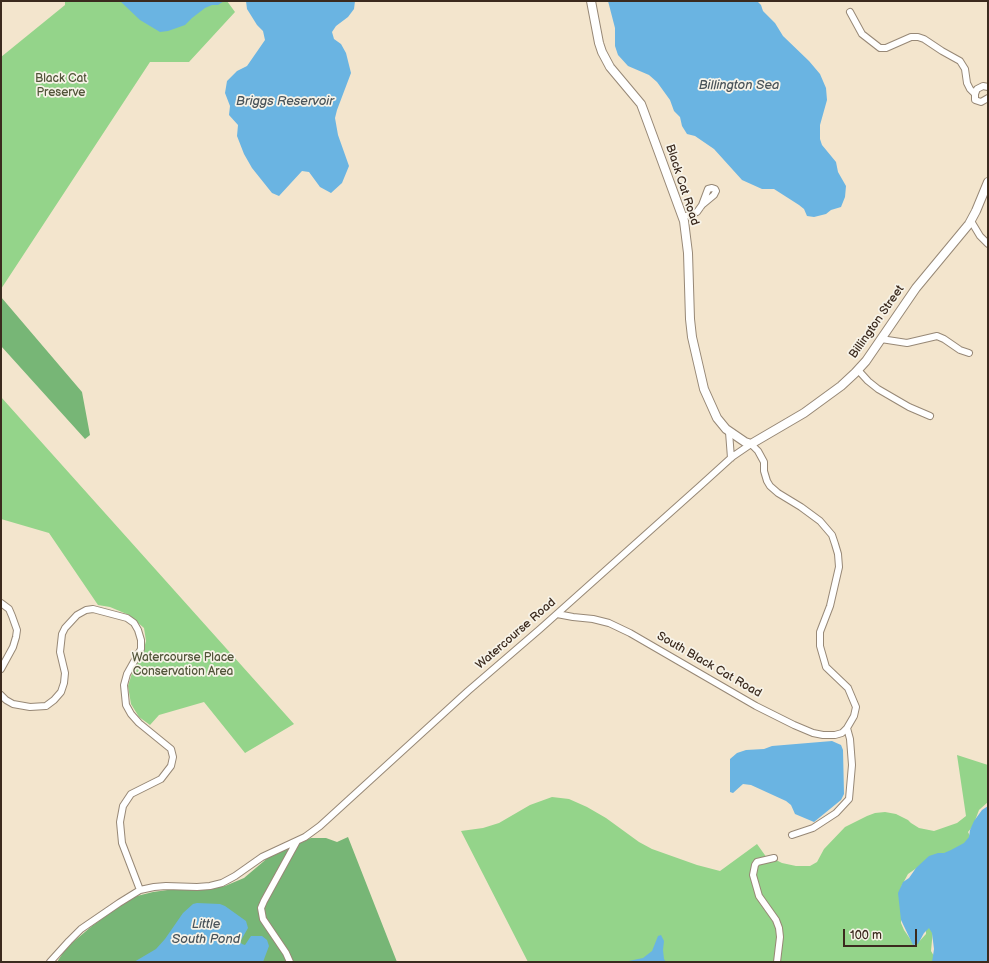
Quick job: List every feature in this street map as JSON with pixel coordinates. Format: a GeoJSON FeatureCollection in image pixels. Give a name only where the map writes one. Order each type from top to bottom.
{"type":"FeatureCollection","features":[{"type":"Feature","properties":{"kind":"street","name":"Black Cat Road"},"geometry":{"type":"LineString","coordinates":[[591,1],[602,52],[610,67],[641,104],[652,130],[683,217],[688,253],[692,337],[704,389],[710,403],[717,418],[729,432],[741,440],[751,444],[758,451],[764,462],[764,471],[770,486],[820,521],[832,535],[839,567],[832,600],[820,632],[820,646],[826,667],[848,688],[855,701],[856,712],[847,728]]}},
{"type":"Feature","properties":{"kind":"street"},"geometry":{"type":"LineString","coordinates":[[850,12],[862,34],[880,48],[886,48],[911,37],[918,37],[924,39],[960,61],[965,69],[967,83],[975,94]]}},
{"type":"Feature","properties":{"kind":"street"},"geometry":{"type":"LineString","coordinates":[[988,87],[983,86],[976,89],[975,100],[981,102],[988,98]]}},
{"type":"Feature","properties":{"kind":"street","name":"Billington Street"},"geometry":{"type":"LineString","coordinates":[[751,444],[804,413],[842,386],[858,370],[866,361],[916,288],[971,221],[988,182]]}},
{"type":"Feature","properties":{"kind":"street"},"geometry":{"type":"LineString","coordinates":[[683,217],[697,212],[702,205]]}},
{"type":"Feature","properties":{"kind":"street"},"geometry":{"type":"LineString","coordinates":[[971,221],[980,236],[988,244]]}},
{"type":"Feature","properties":{"kind":"street"},"geometry":{"type":"LineString","coordinates":[[880,339],[907,343],[937,336],[960,350],[969,353]]}},
{"type":"Feature","properties":{"kind":"street"},"geometry":{"type":"LineString","coordinates":[[858,370],[878,389],[909,407],[930,416]]}},
{"type":"Feature","properties":{"kind":"street"},"geometry":{"type":"LineString","coordinates":[[729,432],[731,458]]}},
{"type":"Feature","properties":{"kind":"street","name":"Watercourse Road"},"geometry":{"type":"LineString","coordinates":[[140,890],[166,886],[210,886],[222,883],[235,876],[262,857],[296,842],[320,826],[468,691],[557,614],[731,458],[751,444]]}},
{"type":"Feature","properties":{"kind":"street"},"geometry":{"type":"LineString","coordinates":[[1,603],[8,609],[17,630],[13,647],[1,669]]}},
{"type":"Feature","properties":{"kind":"street"},"geometry":{"type":"LineString","coordinates":[[1,695],[13,704],[30,707],[46,706],[61,692],[64,683],[65,673],[60,652],[62,634],[65,628],[77,615],[86,610],[93,609],[127,618],[134,623],[138,630],[141,640],[141,649],[124,685],[126,705],[131,714],[139,723],[171,749],[173,757],[171,766],[162,779],[131,794],[122,806],[120,822],[122,843],[140,890],[118,903],[81,929],[57,952],[50,962]]}},
{"type":"Feature","properties":{"kind":"street","name":"South Black Cat Road"},"geometry":{"type":"LineString","coordinates":[[557,614],[593,619],[609,623],[630,632],[756,706],[794,726],[823,735],[835,735],[842,733],[847,728]]}},
{"type":"Feature","properties":{"kind":"street"},"geometry":{"type":"LineString","coordinates":[[792,835],[813,828],[836,813],[849,799],[852,765],[850,739],[847,728]]}},
{"type":"Feature","properties":{"kind":"street"},"geometry":{"type":"LineString","coordinates":[[290,962],[286,953],[263,919],[261,908],[296,842]]}},
{"type":"Feature","properties":{"kind":"street"},"geometry":{"type":"LineString","coordinates":[[774,858],[757,862],[754,865],[753,875],[759,896],[776,920],[779,928],[780,937],[777,962]]}},
{"type":"Feature","properties":{"kind":"green space","name":"Black Cat Preserve"},"geometry":{"type":"Polygon","coordinates":[[[65,1],[227,1],[235,12],[189,62],[150,62],[1,289],[1,57],[65,5],[65,1]]]}},
{"type":"Feature","properties":{"kind":"green space"},"geometry":{"type":"Polygon","coordinates":[[[1,297],[82,392],[90,435],[85,439],[1,346],[1,297]]]}},
{"type":"Feature","properties":{"kind":"green space","name":"Watercourse Place Conservation Area"},"geometry":{"type":"Polygon","coordinates":[[[1,397],[294,724],[245,753],[204,702],[159,715],[150,725],[139,717],[131,704],[128,686],[133,670],[142,656],[146,641],[144,628],[129,615],[110,607],[98,605],[49,533],[1,519],[1,397]]]}},
{"type":"Feature","properties":{"kind":"green space"},"geometry":{"type":"Polygon","coordinates":[[[957,755],[988,765],[988,802],[979,810],[973,826],[968,832],[971,838],[966,845],[950,854],[931,856],[908,874],[901,887],[901,923],[904,930],[915,946],[926,934],[926,923],[933,930],[931,951],[935,962],[528,962],[461,831],[483,828],[499,823],[530,805],[552,797],[569,799],[587,807],[652,849],[697,865],[720,871],[757,844],[767,858],[772,858],[782,863],[796,866],[810,866],[817,862],[824,849],[845,827],[875,813],[885,812],[896,814],[919,828],[934,831],[957,823],[966,816],[957,755]]]}},
{"type":"Feature","properties":{"kind":"green space"},"geometry":{"type":"Polygon","coordinates":[[[348,837],[397,962],[57,962],[66,948],[92,926],[125,902],[137,896],[182,888],[202,890],[225,886],[244,878],[270,856],[311,838],[326,838],[337,842],[348,837]]]}},
{"type":"Feature","properties":{"kind":"water"},"geometry":{"type":"Polygon","coordinates":[[[120,1],[224,1],[218,5],[212,5],[205,8],[185,25],[160,32],[140,20],[120,1]]]}},
{"type":"Feature","properties":{"kind":"water","name":"Briggs Reservoir"},"geometry":{"type":"Polygon","coordinates":[[[246,1],[355,1],[354,9],[348,17],[336,26],[332,32],[334,39],[341,44],[346,53],[351,73],[335,118],[338,135],[349,166],[342,183],[331,193],[320,187],[309,172],[302,171],[279,196],[272,193],[252,168],[244,154],[237,136],[238,125],[229,115],[230,106],[225,93],[227,81],[237,71],[247,66],[265,40],[263,31],[257,25],[247,9],[246,1]]]}},
{"type":"Feature","properties":{"kind":"water","name":"Billington Sea"},"geometry":{"type":"Polygon","coordinates":[[[608,1],[757,1],[761,5],[763,11],[775,23],[783,36],[820,74],[826,88],[827,100],[820,125],[820,139],[822,145],[836,162],[838,172],[846,186],[845,197],[841,207],[831,210],[826,214],[814,217],[807,216],[804,209],[774,189],[762,189],[742,180],[714,149],[695,136],[687,134],[682,126],[680,117],[674,111],[670,100],[657,82],[649,75],[628,66],[618,55],[615,46],[615,28],[608,1]]]}},
{"type":"Feature","properties":{"kind":"water"},"geometry":{"type":"Polygon","coordinates":[[[832,741],[841,745],[843,750],[844,794],[841,800],[814,822],[795,814],[791,805],[786,801],[751,785],[743,784],[733,793],[730,792],[730,759],[737,753],[746,750],[764,749],[772,746],[832,741]]]}},
{"type":"Feature","properties":{"kind":"water"},"geometry":{"type":"Polygon","coordinates":[[[988,806],[988,962],[932,962],[934,949],[932,933],[929,928],[924,933],[918,944],[913,945],[901,920],[898,893],[903,882],[909,878],[916,868],[929,856],[944,853],[964,843],[969,837],[974,821],[982,810],[988,806]]]}},
{"type":"Feature","properties":{"kind":"water","name":"Little South Pond"},"geometry":{"type":"Polygon","coordinates":[[[193,904],[220,904],[246,921],[248,928],[240,942],[245,945],[251,936],[262,936],[267,940],[269,946],[263,962],[134,962],[156,949],[165,939],[183,913],[193,904]]]}},
{"type":"Feature","properties":{"kind":"water"},"geometry":{"type":"Polygon","coordinates":[[[661,935],[664,941],[663,950],[664,959],[666,962],[624,962],[643,958],[652,951],[658,936],[661,935]]]}}]}
